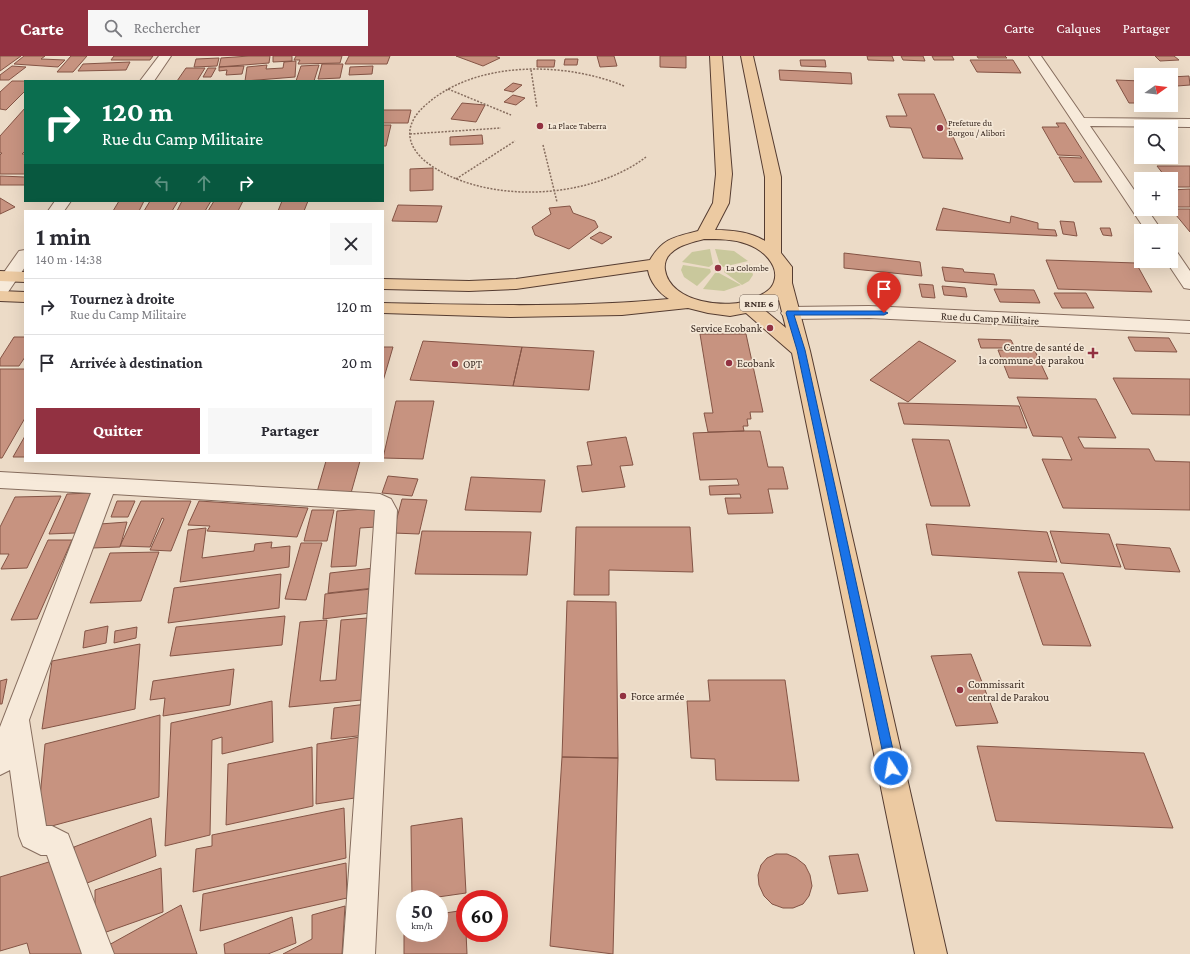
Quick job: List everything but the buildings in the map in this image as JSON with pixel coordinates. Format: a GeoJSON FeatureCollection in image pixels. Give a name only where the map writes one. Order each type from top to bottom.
{"type":"FeatureCollection","features":[{"type":"Feature","properties":{"kind":"main road"},"geometry":{"type":"LineString","coordinates":[[704,234],[721,203],[724,174],[716,56]]}},
{"type":"Feature","properties":{"kind":"main road"},"geometry":{"type":"LineString","coordinates":[[747,56],[773,177],[773,253]]}},
{"type":"Feature","properties":{"kind":"main road","name":"RNIE 6"},"geometry":{"type":"LineString","coordinates":[[784,283],[772,298],[750,307],[730,310],[708,308],[688,303],[669,292],[658,278],[656,264],[664,250],[681,240],[704,234],[736,237],[754,242],[773,253],[783,267],[784,283],[790,313],[801,350],[932,954]]}},
{"type":"Feature","properties":{"kind":"main road"},"geometry":{"type":"LineString","coordinates":[[384,284],[469,286],[516,284],[656,264]]}},
{"type":"Feature","properties":{"kind":"main road"},"geometry":{"type":"LineString","coordinates":[[0,296],[24,297]]}},
{"type":"Feature","properties":{"kind":"main road"},"geometry":{"type":"LineString","coordinates":[[384,308],[511,311],[622,310],[688,303]]}},
{"type":"Feature","properties":{"kind":"main road","name":"RNIE 6"},"geometry":{"type":"LineString","coordinates":[[750,307],[801,350]]}},
{"type":"Feature","properties":{"kind":"street"},"geometry":{"type":"LineString","coordinates":[[148,80],[165,56]]}},
{"type":"Feature","properties":{"kind":"street"},"geometry":{"type":"LineString","coordinates":[[1035,56],[1149,224]]}},
{"type":"Feature","properties":{"kind":"street"},"geometry":{"type":"LineString","coordinates":[[1081,122],[1190,123]]}},
{"type":"Feature","properties":{"kind":"street"},"geometry":{"type":"LineString","coordinates":[[0,291],[12,276],[24,257]]}},
{"type":"Feature","properties":{"kind":"street"},"geometry":{"type":"LineString","coordinates":[[1178,266],[1190,284]]}},
{"type":"Feature","properties":{"kind":"street","name":"Rue du Camp Militaire"},"geometry":{"type":"LineString","coordinates":[[790,313],[869,312],[1190,327]]}},
{"type":"Feature","properties":{"kind":"street"},"geometry":{"type":"LineString","coordinates":[[0,480],[368,501],[381,502],[385,506],[386,510],[359,954]]}},
{"type":"Feature","properties":{"kind":"street"},"geometry":{"type":"LineString","coordinates":[[0,762],[105,486]]}},
{"type":"Feature","properties":{"kind":"street"},"geometry":{"type":"LineString","coordinates":[[16,719],[33,836],[41,841],[52,840],[58,844],[98,954]]}},
{"type":"Feature","properties":{"kind":"path"},"geometry":{"type":"LineString","coordinates":[[624,86],[587,74],[565,71],[531,70],[485,76],[447,89],[428,101],[416,115],[410,134],[411,142],[421,158],[433,168],[455,179],[509,191],[554,190],[599,182],[622,173],[646,157]]}},
{"type":"Feature","properties":{"kind":"path"},"geometry":{"type":"LineString","coordinates":[[531,70],[537,108]]}},
{"type":"Feature","properties":{"kind":"path"},"geometry":{"type":"LineString","coordinates":[[447,89],[511,115]]}},
{"type":"Feature","properties":{"kind":"path"},"geometry":{"type":"LineString","coordinates":[[410,134],[501,128]]}},
{"type":"Feature","properties":{"kind":"path"},"geometry":{"type":"LineString","coordinates":[[455,179],[515,141]]}},
{"type":"Feature","properties":{"kind":"path"},"geometry":{"type":"LineString","coordinates":[[543,145],[557,202]]}},
{"type":"Feature","properties":{"kind":"green space"},"geometry":{"type":"Polygon","coordinates":[[[710,249],[713,264],[709,267],[682,262],[692,252],[710,249]]]}},
{"type":"Feature","properties":{"kind":"green space"},"geometry":{"type":"Polygon","coordinates":[[[715,249],[734,251],[748,261],[723,267],[720,265],[715,249]]]}},
{"type":"Feature","properties":{"kind":"green space"},"geometry":{"type":"Polygon","coordinates":[[[750,264],[753,275],[749,281],[742,285],[724,272],[725,269],[750,264]]]}},
{"type":"Feature","properties":{"kind":"green space"},"geometry":{"type":"Polygon","coordinates":[[[683,265],[710,269],[711,272],[697,286],[684,277],[681,270],[683,265]]]}},
{"type":"Feature","properties":{"kind":"green space"},"geometry":{"type":"Polygon","coordinates":[[[715,273],[719,273],[741,285],[724,291],[703,289],[715,273]]]}},
{"type":"Feature","properties":{"kind":"place","name":"La Place Taberra"},"geometry":{"type":"Point","coordinates":[540,126]}},
{"type":"Feature","properties":{"kind":"place","name":"Prefeture du Borgou / Alibori"},"geometry":{"type":"Point","coordinates":[940,128]}},
{"type":"Feature","properties":{"kind":"place","name":"La Colombe"},"geometry":{"type":"Point","coordinates":[718,268]}},
{"type":"Feature","properties":{"kind":"place","name":"Service Ecobank"},"geometry":{"type":"Point","coordinates":[770,328]}},
{"type":"Feature","properties":{"kind":"place","name":"Centre de santé de la commune de parakou"},"geometry":{"type":"Point","coordinates":[1093,353]}},
{"type":"Feature","properties":{"kind":"place","name":"Ecobank"},"geometry":{"type":"Point","coordinates":[729,363]}},
{"type":"Feature","properties":{"kind":"place","name":"OPT"},"geometry":{"type":"Point","coordinates":[455,364]}},
{"type":"Feature","properties":{"kind":"place","name":"Commissarit central de Parakou"},"geometry":{"type":"Point","coordinates":[960,690]}},
{"type":"Feature","properties":{"kind":"place","name":"Force armée"},"geometry":{"type":"Point","coordinates":[623,696]}},
{"type":"Feature","properties":{"kind":"route"},"geometry":{"type":"LineString","coordinates":[[884,313],[790,313],[801,350],[891,768]]}}]}
